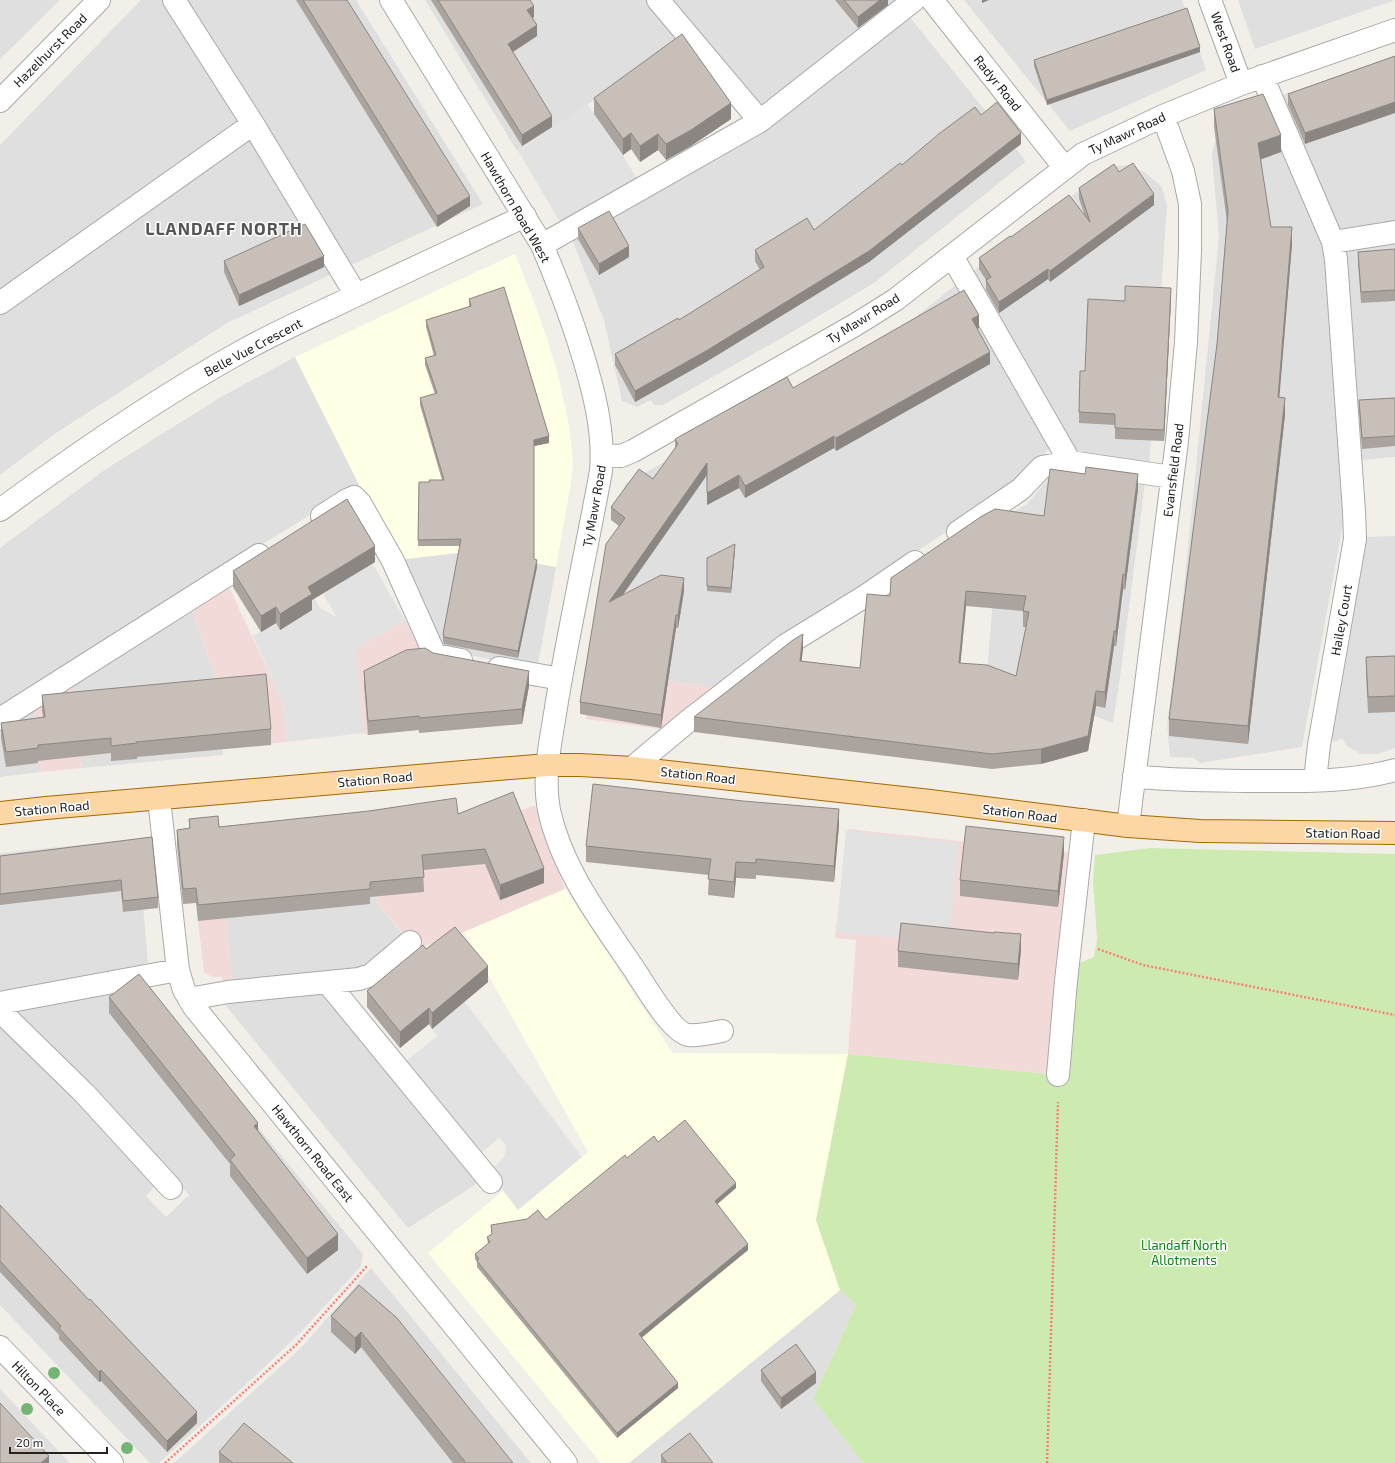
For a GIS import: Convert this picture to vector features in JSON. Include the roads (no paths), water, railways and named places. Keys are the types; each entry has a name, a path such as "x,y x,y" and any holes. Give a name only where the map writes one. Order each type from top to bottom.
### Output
{"main road":[{"name":"Station Road","path":"0,813 548,765 580,764 632,768 930,801 1128,826 1200,830 1395,833"}],"street":[{"name":"Hazelhurst Road","path":"0,100 99,0"},
{"path":"174,0 253,124 356,295"},
{"name":"Hawthorn Road West","path":"391,0 542,245 558,282 579,342 600,421 603,455"},
{"path":"658,0 760,122"},
{"path":"542,245 760,122 914,0"},
{"name":"Radyr Road","path":"932,0 1064,167"},
{"name":"West Road","path":"1210,0 1241,84"},
{"name":"Ty Mawr Road","path":"722,1031 688,1036 677,1029 659,1006 582,892 555,832 549,809 547,784 548,765 561,679 603,455 621,456 633,451 855,325 895,300 1064,167 1083,154 1163,116 1241,84 1395,30"},
{"name":"Hailey Court","path":"1262,76 1333,242 1336,259 1355,540 1314,780"},
{"name":"Evansfield Road","path":"1128,826 1177,441 1186,342 1190,251 1190,204 1183,171 1163,116"},
{"path":"0,303 253,124"},
{"name":"Belle Vue Crescent","path":"0,510 76,455 196,377 286,328 525,216"},
{"path":"1333,242 1395,232"},
{"path":"952,256 1070,462"},
{"path":"632,768 687,722 786,645 867,595 1021,489 1042,467 1070,462 1172,477"},
{"path":"307,525 354,497 360,503 393,561 435,655 561,679"},
{"path":"0,719 273,546"},
{"path":"1134,776 1178,780 1314,780 1368,776 1395,770"},
{"name":"Hawthorn Road East","path":"159,799 178,970 184,990 189,999 566,1463"},
{"path":"1058,1075 1070,942 1084,820"},
{"path":"189,999 228,992 359,979 371,975 410,942"},
{"path":"0,1003 178,970"},
{"path":"327,982 491,1182"},
{"path":"0,1011 85,1094 171,1188"},
{"name":"Hilton Place","path":"0,1347 112,1463"}],"district":[{"name":"LLANDAFF NORTH","path":"224,229"}],"park label":[{"name":"Llandaff North Allotments","path":"1184,1252"}]}
